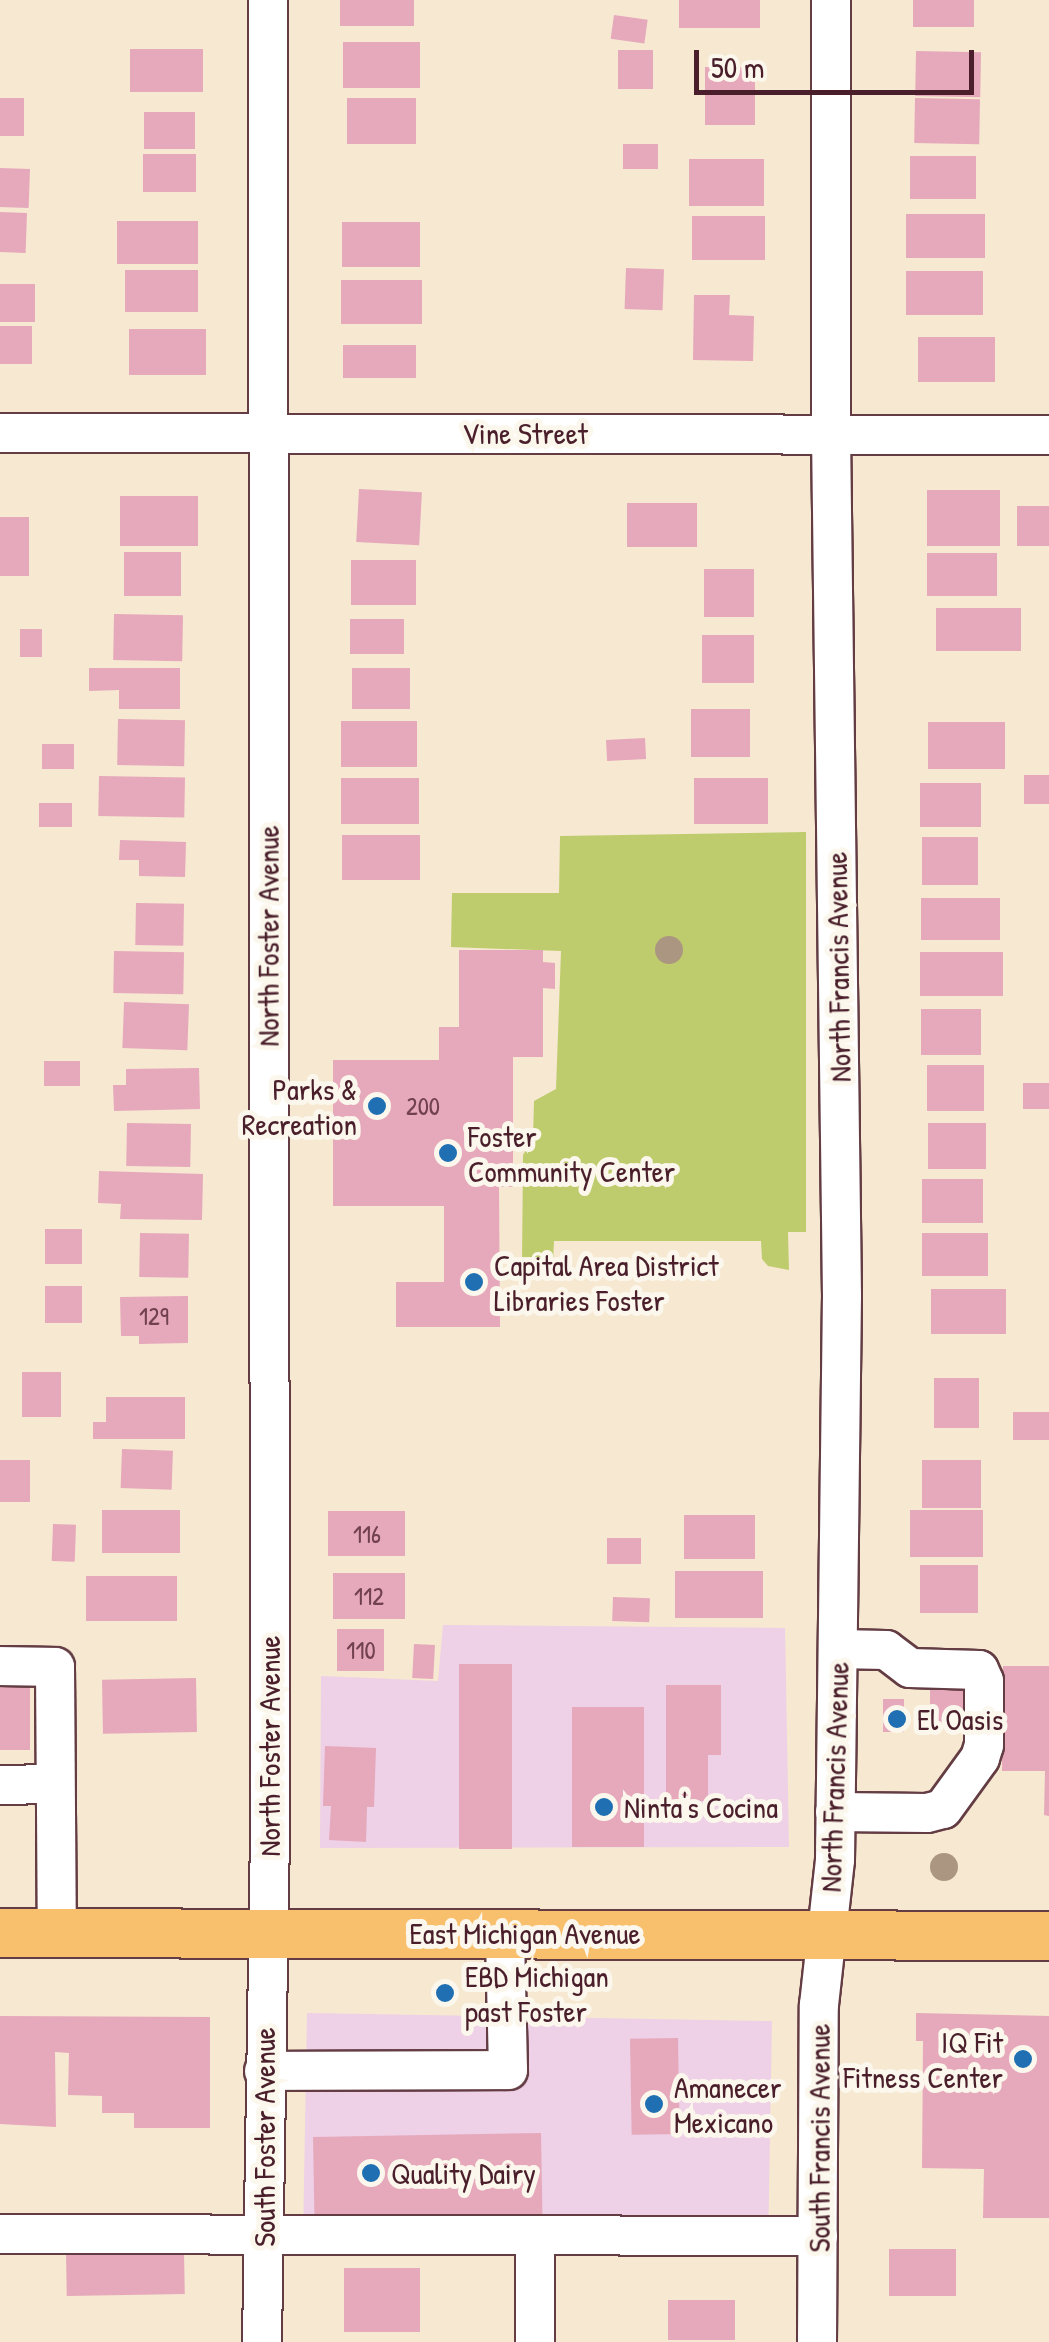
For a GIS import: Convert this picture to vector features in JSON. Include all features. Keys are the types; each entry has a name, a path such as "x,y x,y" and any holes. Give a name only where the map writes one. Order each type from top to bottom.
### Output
{"main road":[{"name":"East Michigan Avenue","path":"0,1932 1049,1936"}],"street":[{"name":"North Foster Avenue","path":"266,1933 270,1858 268,0"},
{"name":"North Francis Avenue","path":"827,1934 835,1812 842,1278 831,434 831,0"},
{"name":"Vine Street","path":"0,434 1049,435"},
{"path":"835,1812 926,1813 943,1809 980,1758 984,1745 984,1681 978,1670 910,1668 886,1650 838,1650"},
{"path":"0,1666 54,1667 57,1932"},
{"path":"0,1785 54,1784"},
{"name":"South Foster Avenue","path":"262,2342 266,1933"},
{"path":"264,2071 508,2070 504,1934"},
{"name":"South Francis Avenue","path":"818,2342 819,2005 827,1934"},
{"path":"0,2234 818,2236"},
{"path":"535,2342 536,2236"}],"shaded area":[{"path":"443,1625 785,1628 789,1847 320,1848 321,1676 438,1681"},
{"path":"307,2013 772,2021 768,2234 303,2226"}],"green space":[{"path":"806,832 806,1232 788,1232 789,1270 768,1266 762,1259 761,1241 554,1241 553,1262 522,1262 523,1155 533,1139 534,1101 556,1089 561,951 451,947 452,893 559,893 560,836"}],"building":[{"path":"340,0 414,0 414,26 340,26"},
{"path":"679,0 760,0 760,28 679,28"},
{"path":"913,0 974,0 974,27 913,27"},
{"path":"614,15 648,20 644,43 611,39"},
{"path":"343,42 420,42 420,88 343,88"},
{"path":"130,49 203,49 203,92 130,92"},
{"path":"618,50 653,50 653,89 618,89"},
{"path":"916,51 981,52 980,97 915,96"},
{"path":"705,67 755,67 755,125 705,125"},
{"path":"0,98 24,98 24,136 0,136"},
{"path":"347,98 416,98 416,144 347,144"},
{"path":"915,98 980,99 979,144 914,143"},
{"path":"144,112 195,112 195,149 144,149"},
{"path":"623,144 658,144 658,169 623,169"},
{"path":"143,154 196,154 196,192 143,192"},
{"path":"910,156 976,156 976,199 910,199"},
{"path":"689,159 764,159 764,206 689,206"},
{"path":"0,168 30,169 29,208 0,207"},
{"path":"0,212 27,213 26,253 0,252"},
{"path":"906,214 985,214 985,258 906,258"},
{"path":"692,216 765,216 765,260 692,260"},
{"path":"117,221 198,221 198,264 117,264"},
{"path":"342,222 420,222 420,267 342,267"},
{"path":"626,268 664,269 663,310 625,309"},
{"path":"125,270 198,270 198,312 125,312"},
{"path":"906,271 983,271 983,315 906,315"},
{"path":"341,280 422,280 422,324 341,324"},
{"path":"0,284 35,284 35,322 0,322"},
{"path":"694,295 730,295 729,315 754,316 753,361 693,360"},
{"path":"0,326 32,326 32,364 0,364"},
{"path":"129,329 206,329 206,375 129,375"},
{"path":"918,337 995,337 995,382 918,382"},
{"path":"343,345 416,345 416,378 343,378"},
{"path":"359,489 422,492 419,545 356,542"},
{"path":"927,490 1000,490 1000,546 927,546"},
{"path":"120,496 198,496 198,546 120,546"},
{"path":"627,503 697,503 697,547 627,547"},
{"path":"1017,506 1049,506 1049,546 1017,546"},
{"path":"0,517 29,517 29,576 0,576"},
{"path":"124,552 181,552 181,596 124,596"},
{"path":"927,553 997,553 997,596 927,596"},
{"path":"351,560 416,560 416,605 351,605"},
{"path":"704,569 754,569 754,617 704,617"},
{"path":"936,608 1021,608 1021,651 936,651"},
{"path":"114,614 183,615 182,661 113,660"},
{"path":"350,619 404,619 404,654 350,654"},
{"path":"20,629 42,629 42,657 20,657"},
{"path":"702,635 754,635 754,683 702,683"},
{"path":"89,668 180,668 180,709 119,709 119,690 89,691"},
{"path":"352,668 410,668 410,709 352,709"},
{"path":"691,709 750,709 750,757 691,757"},
{"path":"118,719 185,720 184,766 117,765"},
{"path":"341,721 417,721 417,767 341,767"},
{"path":"928,722 1005,722 1005,769 928,769"},
{"path":"645,738 646,759 607,761 606,740"},
{"path":"42,744 74,744 74,769 42,769"},
{"path":"1024,775 1049,775 1049,804 1024,804"},
{"path":"99,776 185,778 184,817 98,816"},
{"path":"341,778 419,778 419,824 341,824"},
{"path":"694,778 768,778 768,824 694,824"},
{"path":"920,783 981,783 981,827 920,827"},
{"path":"39,803 72,803 72,827 39,827"},
{"path":"342,835 420,835 420,880 342,880"},
{"path":"922,837 978,837 978,885 922,885"},
{"path":"120,840 186,842 185,877 139,876 139,860 119,860"},
{"path":"921,898 1000,898 1000,940 921,940"},
{"path":"136,903 184,904 183,946 135,945"},
{"path":"459,950 543,950 543,962 555,963 555,989 543,988 543,1057 513,1057 513,1187 499,1187 500,1327 396,1327 396,1282 444,1282 444,1206 333,1206 333,1060 439,1060 439,1027 459,1027"},
{"path":"114,951 184,952 183,994 113,993"},
{"path":"920,952 1003,952 1003,996 920,996"},
{"path":"124,1002 189,1004 187,1050 122,1048"},
{"path":"921,1009 981,1009 981,1055 921,1055"},
{"path":"44,1061 80,1061 80,1086 44,1086"},
{"path":"927,1065 984,1065 984,1111 927,1111"},
{"path":"199,1068 200,1109 114,1111 113,1085 126,1085 126,1069"},
{"path":"1023,1083 1049,1083 1049,1109 1023,1109"},
{"path":"127,1123 191,1124 190,1167 126,1166"},
{"path":"928,1123 986,1123 986,1169 928,1169"},
{"path":"99,1171 203,1174 202,1220 120,1219 121,1204 98,1203"},
{"path":"922,1179 983,1179 983,1223 922,1223"},
{"path":"45,1229 82,1229 82,1264 45,1264"},
{"path":"140,1233 189,1234 188,1278 139,1277"},
{"path":"922,1233 988,1233 988,1276 922,1276"},
{"path":"45,1286 82,1286 82,1323 45,1323"},
{"path":"931,1289 1006,1289 1006,1334 931,1334"},
{"path":"188,1296 188,1343 139,1344 139,1336 121,1336 120,1297"},
{"path":"22,1372 61,1372 61,1417 22,1417"},
{"path":"934,1378 979,1378 979,1428 934,1428"},
{"path":"106,1397 185,1397 185,1439 93,1439 93,1422 106,1422"},
{"path":"1013,1412 1049,1412 1049,1440 1013,1440"},
{"path":"122,1449 173,1451 172,1490 121,1488"},
{"path":"0,1460 30,1460 30,1502 0,1502"},
{"path":"922,1460 981,1460 981,1508 922,1508"},
{"path":"102,1510 180,1510 180,1553 102,1553"},
{"path":"910,1510 983,1510 983,1557 910,1557"},
{"path":"328,1511 405,1511 405,1556 328,1556"},
{"path":"684,1515 755,1515 755,1559 684,1559"},
{"path":"53,1524 76,1525 75,1562 52,1561"},
{"path":"607,1538 641,1538 641,1564 607,1564"},
{"path":"920,1565 978,1565 978,1613 920,1613"},
{"path":"675,1571 763,1571 763,1618 675,1618"},
{"path":"333,1573 405,1573 405,1619 333,1619"},
{"path":"86,1576 177,1576 177,1621 86,1621"},
{"path":"613,1597 650,1598 649,1622 612,1621"},
{"path":"337,1629 384,1629 384,1671 337,1671"},
{"path":"414,1644 435,1645 433,1679 412,1678"},
{"path":"459,1664 512,1664 512,1849 459,1849"},
{"path":"1003,1666 1049,1666 1049,1816 1044,1815 1045,1771 1002,1771"},
{"path":"196,1678 197,1732 103,1734 102,1680"},
{"path":"666,1685 721,1685 721,1755 708,1755 708,1801 666,1801"},
{"path":"0,1686 30,1686 30,1750 0,1750"},
{"path":"930,1686 963,1686 963,1723 930,1723"},
{"path":"883,1699 904,1699 904,1732 883,1732"},
{"path":"572,1707 644,1707 644,1847 572,1847"},
{"path":"325,1746 376,1748 374,1807 367,1807 366,1842 329,1840 331,1806 323,1806"},
{"path":"916,2013 1049,2016 1049,2218 983,2218 984,2169 922,2168 923,2041 916,2041"},
{"path":"0,2016 210,2017 210,2128 134,2128 134,2113 102,2113 102,2096 68,2095 69,2053 55,2052 56,2127 0,2124"},
{"name":"Amanecer Mexicano","path":"678,2038 680,2134 632,2135 630,2039"},
{"path":"541,2133 543,2223 315,2227 313,2137"},
{"path":"889,2249 956,2249 956,2296 889,2296"},
{"path":"184,2251 185,2294 67,2296 66,2253"},
{"path":"344,2268 420,2268 420,2332 344,2332"},
{"path":"668,2300 735,2300 735,2340 668,2340"}],"place":[{"name":"Parks & Recreation","path":"377,1106"},
{"name":"Foster Community Center","path":"448,1153"},
{"name":"Capital Area District Libraries Foster","path":"474,1282"},
{"name":"El Oasis","path":"897,1719"},
{"name":"Ninta's Cocina","path":"604,1807"},
{"name":"EBD Michigan past Foster","path":"445,1993"},
{"name":"IQ Fit Fitness Center","path":"1023,2059"},
{"name":"Amanecer Mexicano","path":"654,2104"},
{"name":"Quality Dairy","path":"371,2173"}]}
